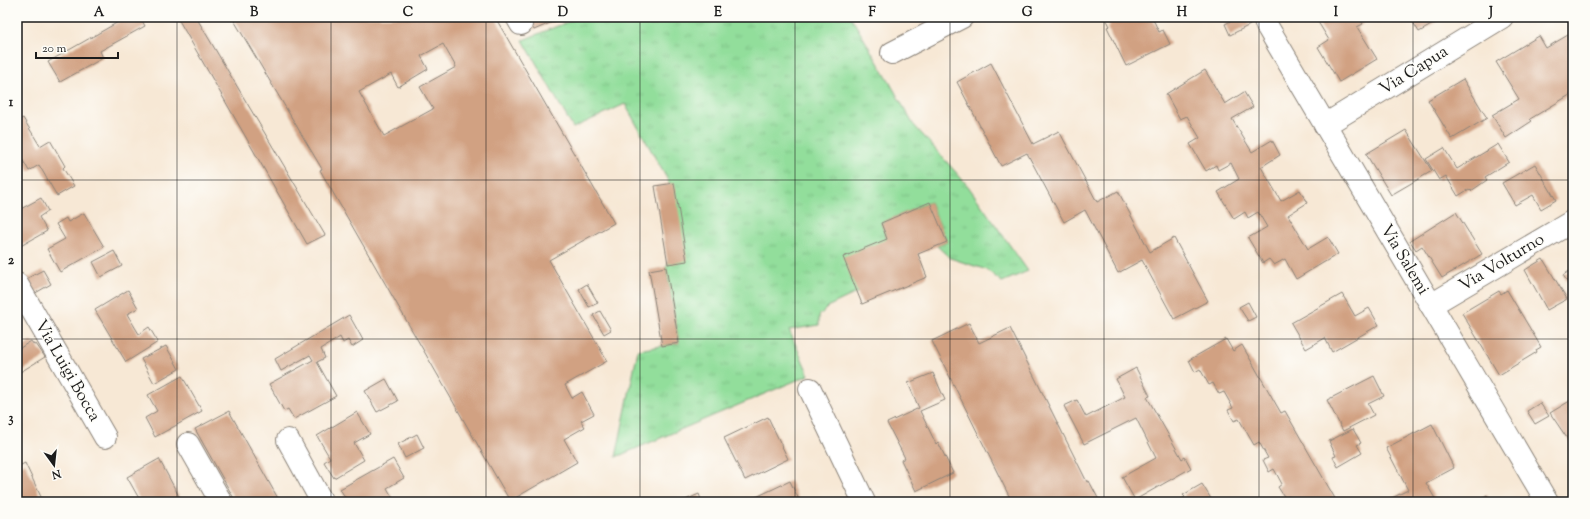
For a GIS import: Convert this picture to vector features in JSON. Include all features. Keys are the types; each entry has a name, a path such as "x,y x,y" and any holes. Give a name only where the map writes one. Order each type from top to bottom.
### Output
{"street":[{"path":"892,53 962,17"},
{"name":"Via Salemi","path":"1264,17 1267,26 1547,502"},
{"name":"Via Capua","path":"1325,125 1502,17"},
{"name":"Via Volturno","path":"1431,305 1573,222"},
{"name":"Via Luigi Bocca","path":"17,284 105,437"},
{"path":"810,389 864,502"},
{"path":"288,440 322,502"},
{"path":"188,444 221,502"}],"green space":[{"path":"580,17 851,17 913,124 968,186 1028,271 1002,282 987,270 950,258 937,246 947,242 930,202 881,223 887,239 858,292 829,306 819,316 819,325 789,330 809,375 616,457 638,350 679,343 666,267 668,264 670,184 625,104 573,128 523,40"}],"building":[{"path":"127,17 140,17 145,26 100,51 103,58 60,82 48,62"},
{"path":"177,17 196,17 325,235 307,244"},
{"path":"232,17 495,17 614,223 549,260 607,361 565,385 572,398 582,392 594,414 581,421 585,427 564,439 577,462 510,501 320,170 322,169","holes":["443,44 456,67 420,87 433,109 384,136 359,92 391,74 398,87 428,69 421,56"]},
{"path":"527,17 564,17 534,30"},
{"path":"1105,17 1152,17 1159,32 1163,30 1170,44 1126,66 1107,27 1110,26"},
{"path":"1232,17 1247,17 1250,25 1230,35 1225,24 1233,20"},
{"path":"1315,17 1359,17 1363,24 1357,27 1377,59 1339,82 1318,47 1329,40"},
{"path":"1410,17 1439,17 1440,20 1419,32"},
{"path":"1573,32 1573,90 1571,90 1573,93 1530,119 1532,121 1506,138 1492,115 1519,99 1496,62 1539,36 1546,48"},
{"path":"991,63 1033,144 1059,131 1097,202 1118,191 1150,252 1174,238 1208,301 1174,319 1142,260 1118,273 1085,210 1064,222 1027,153 1001,166 957,82"},
{"path":"1205,70 1225,104 1244,92 1253,107 1232,119 1252,152 1272,140 1280,155 1261,167 1281,201 1300,190 1307,203 1288,215 1308,249 1328,237 1338,254 1296,279 1285,259 1274,265 1269,259 1263,263 1248,238 1267,227 1258,212 1248,218 1245,212 1234,219 1218,192 1239,179 1231,163 1218,170 1216,165 1206,171 1190,144 1200,138 1187,116 1180,119 1166,94"},
{"path":"1463,79 1487,118 1452,139 1428,100"},
{"path":"23,118 40,146 50,140 65,166 63,168 74,186 57,196 39,165 29,171 17,150 17,121"},
{"path":"1406,130 1432,171 1391,195 1366,154"},
{"path":"1498,144 1509,162 1485,177 1487,180 1471,191 1469,189 1458,196 1446,176 1439,180 1426,159 1444,148 1457,169"},
{"path":"1535,164 1556,200 1541,209 1533,195 1515,205 1502,183"},
{"path":"674,183 687,261 668,264 655,186"},
{"path":"41,198 48,211 39,217 47,231 17,248 17,211"},
{"path":"930,202 947,242 918,254 927,277 862,304 843,257 887,239 881,223"},
{"path":"1456,212 1482,254 1442,278 1422,246 1416,250 1410,241"},
{"path":"84,213 104,247 60,272 47,249 65,239 56,224 66,218 68,222"},
{"path":"114,251 122,266 101,277 93,262"},
{"path":"1543,259 1567,299 1547,310 1525,270"},
{"path":"666,267 679,343 662,346 649,270"},
{"path":"1573,269 1573,291 1563,275"},
{"path":"43,270 51,284 32,295 24,280"},
{"path":"587,284 598,303 589,307 579,289"},
{"path":"128,290 138,308 127,314 139,334 149,327 158,342 126,362 95,310"},
{"path":"1507,290 1541,347 1536,350 1537,352 1499,375 1462,313 1499,291 1501,294"},
{"path":"1342,294 1355,316 1369,308 1379,325 1332,352 1325,338 1306,349 1291,323"},
{"path":"1248,302 1256,317 1248,321 1239,307"},
{"path":"600,311 611,330 604,334 593,315"},
{"path":"349,315 363,340 352,347 348,340 343,343 340,337 321,349 325,358 317,362 336,396 294,419 288,409 284,411 269,384 313,360 310,355 281,371 275,359"},
{"path":"969,323 979,343 1010,328 1087,482 1089,481 1100,502 1012,502 932,341"},
{"path":"1226,339 1233,351 1242,345 1281,413 1285,411 1337,502 1292,502 1289,496 1285,498 1278,487 1282,484 1274,469 1269,472 1263,460 1268,458 1259,442 1254,445 1239,419 1234,421 1228,410 1233,408 1224,392 1219,394 1213,383 1209,385 1200,369 1195,372 1189,360"},
{"path":"31,341 34,345 36,344 45,357 17,374 17,350"},
{"path":"166,346 179,369 154,383 141,359"},
{"path":"1136,368 1150,396 1147,397 1182,459 1185,457 1191,468 1135,500 1122,477 1156,458 1136,418 1084,444 1064,406 1077,400 1086,417 1125,397 1116,379"},
{"path":"933,373 945,400 920,411 936,444 938,442 953,473 916,491 901,460 905,458 887,423 919,408 908,383"},
{"path":"182,376 202,411 155,437 145,418 157,411 148,395"},
{"path":"1374,376 1384,396 1368,404 1374,415 1343,431 1327,400"},
{"path":"386,379 398,401 377,412 365,391"},
{"path":"1573,399 1573,447 1550,413"},
{"path":"1540,403 1549,416 1535,424 1527,411"},
{"path":"229,411 280,502 236,502 195,429"},
{"path":"357,412 370,434 354,443 364,460 334,478 324,462 330,458 317,436"},
{"path":"768,417 788,459 745,480 724,438"},
{"path":"1432,424 1454,468 1426,483 1437,502 1387,502 1386,501 1408,490 1386,448"},
{"path":"1353,429 1361,443 1357,445 1362,453 1338,467 1333,457 1336,456 1329,441"},
{"path":"417,434 424,448 405,458 398,444"},
{"path":"159,459 182,502 141,502 127,477"},
{"path":"393,459 404,478 387,488 395,502 348,502 340,489"},
{"path":"25,463 42,499 36,502 17,502 17,467"},
{"path":"790,481 800,502 751,502 750,500"},
{"path":"1202,484 1213,502 1177,502 1185,497 1183,495"},
{"path":"699,494 702,502 681,502"},
{"path":"1487,495 1491,502 1475,502"}]}
